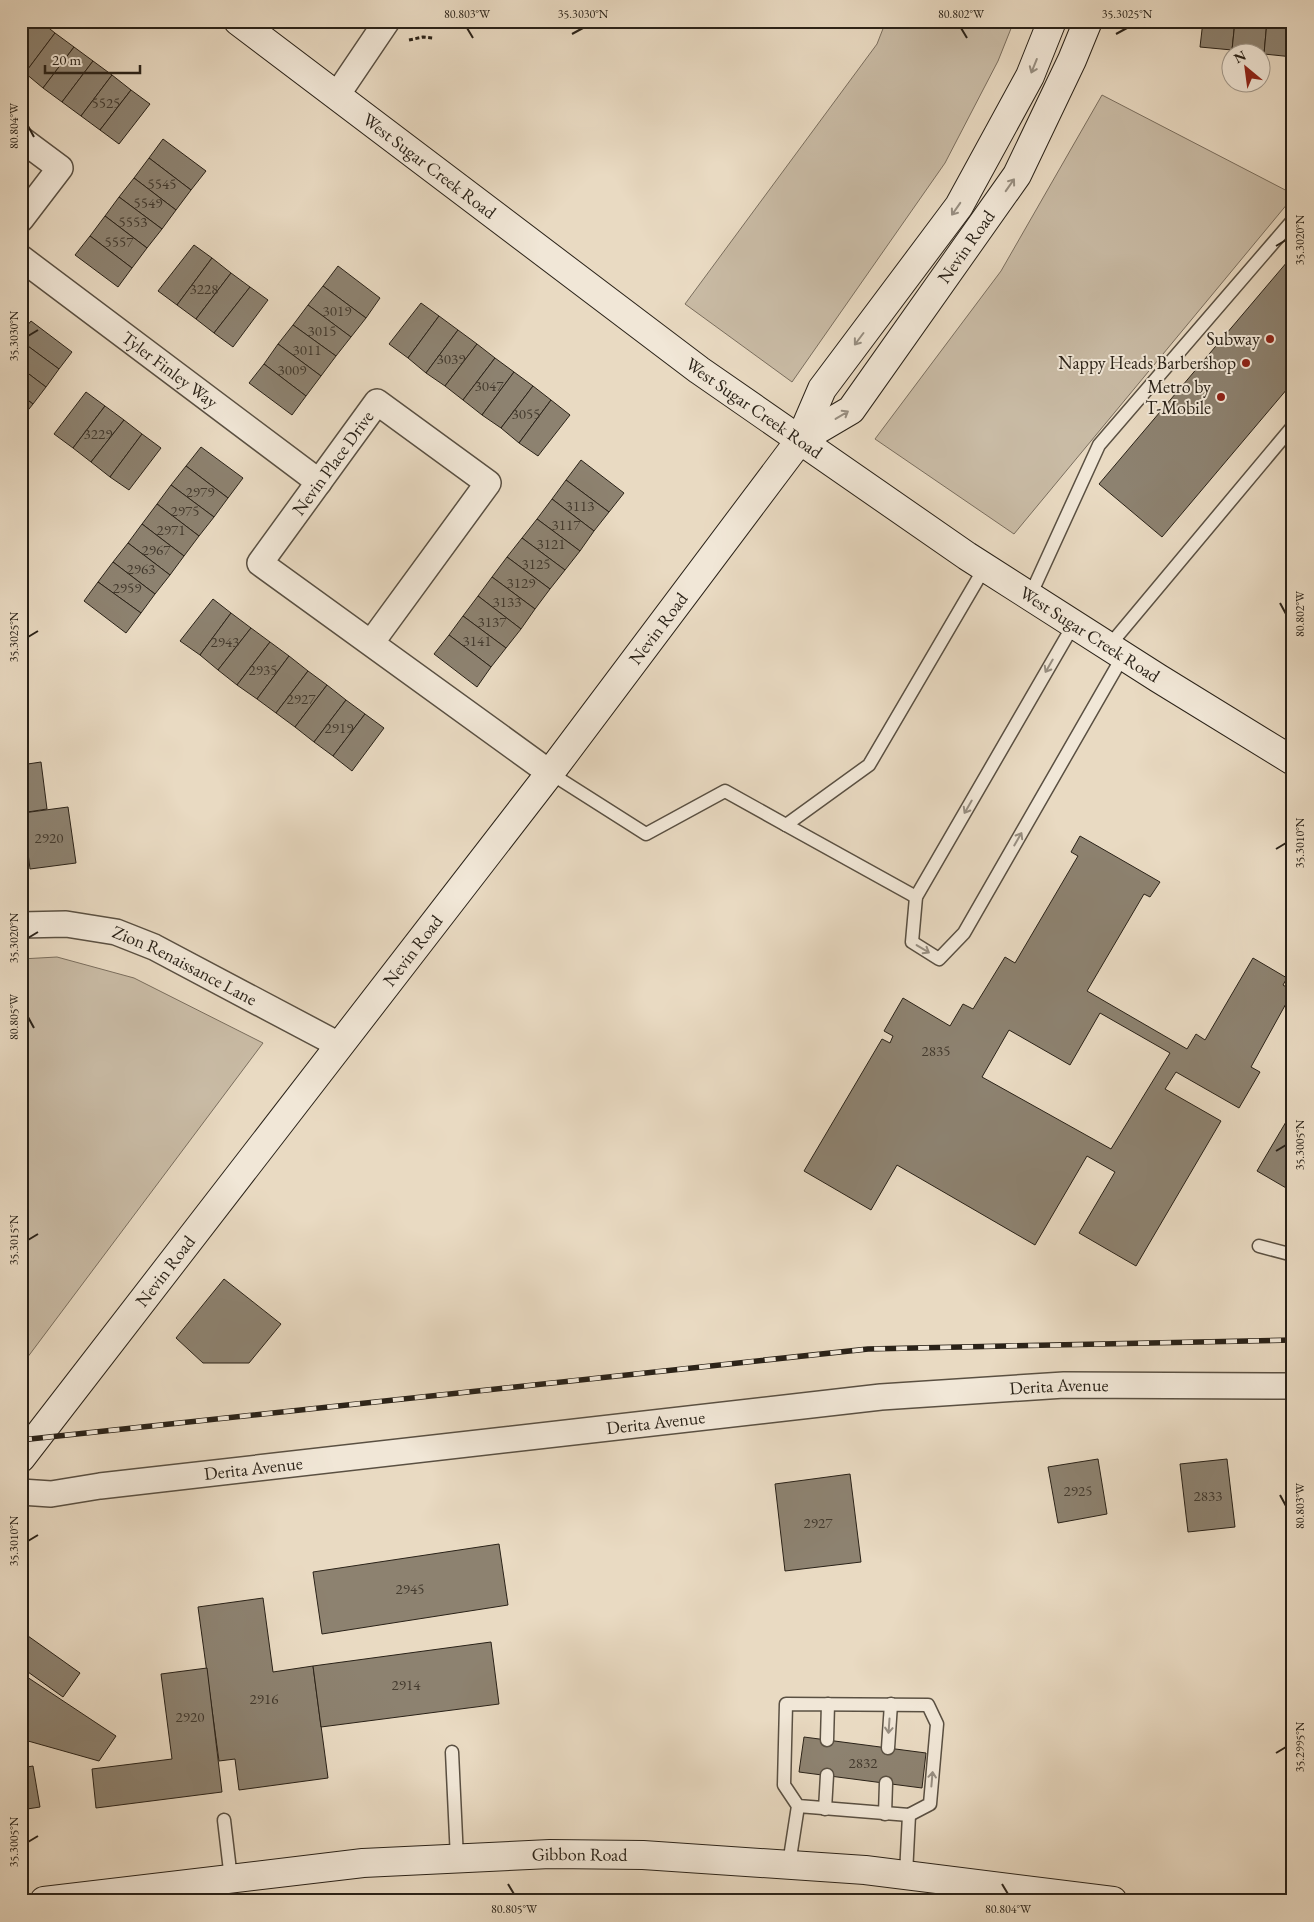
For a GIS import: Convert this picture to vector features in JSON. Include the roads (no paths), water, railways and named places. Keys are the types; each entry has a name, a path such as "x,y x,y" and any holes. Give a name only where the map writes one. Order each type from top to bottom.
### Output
{"main road":[{"name":"West Sugar Creek Road","path":"238,21 699,370 985,567 1293,761"},
{"name":"Nevin Road","path":"21,1458 550,773 800,440 822,389 959,206 1030,76 1052,21"},
{"name":"Nevin Road","path":"800,440 851,410 1016,176 1072,60 1088,21"},
{"name":"Gibbon Road","path":"44,1901 363,1863 550,1854 643,1855 789,1864 906,1874 1113,1901"}],"street":[{"path":"337,95 387,21"},
{"path":"21,138 60,168 21,219"},
{"name":"Tyler Finley Way","path":"21,258 319,482"},
{"name":"Nevin Place Drive","path":"371,643 488,483 377,402 260,563 550,773"},
{"name":"Zion Renaissance Lane","path":"21,925 66,924 116,932 154,947 339,1045"},
{"name":"Derita Avenue","path":"21,1492 51,1494 100,1486 881,1397 1064,1385 1293,1386"}],"lane":[{"path":"1030,596 1100,445 1293,220"},
{"path":"1074,624 916,896 912,942 940,959 964,932 1116,651 1293,426"},
{"path":"786,825 869,765 985,567"},
{"path":"550,773 646,834 725,791 916,896"},
{"path":"1259,1246 1293,1255"},
{"path":"789,1864 798,1806 784,1785 786,1704 928,1705 937,1724 930,1804 909,1815 798,1806"},
{"path":"827,1740 828,1704"},
{"path":"888,1748 891,1704"},
{"path":"452,1752 457,1858"},
{"path":"826,1809 827,1775"},
{"path":"885,1814 886,1783"},
{"path":"906,1874 909,1815"},
{"path":"224,1820 231,1879"}],"railway":[{"path":"21,1440 868,1349 1293,1340"}],"place":[{"name":"Subway","path":"1270,339"},
{"name":"Nappy Heads Barbershop","path":"1246,363"},
{"name":"Metro by T-Mobile","path":"1221,397"}]}
